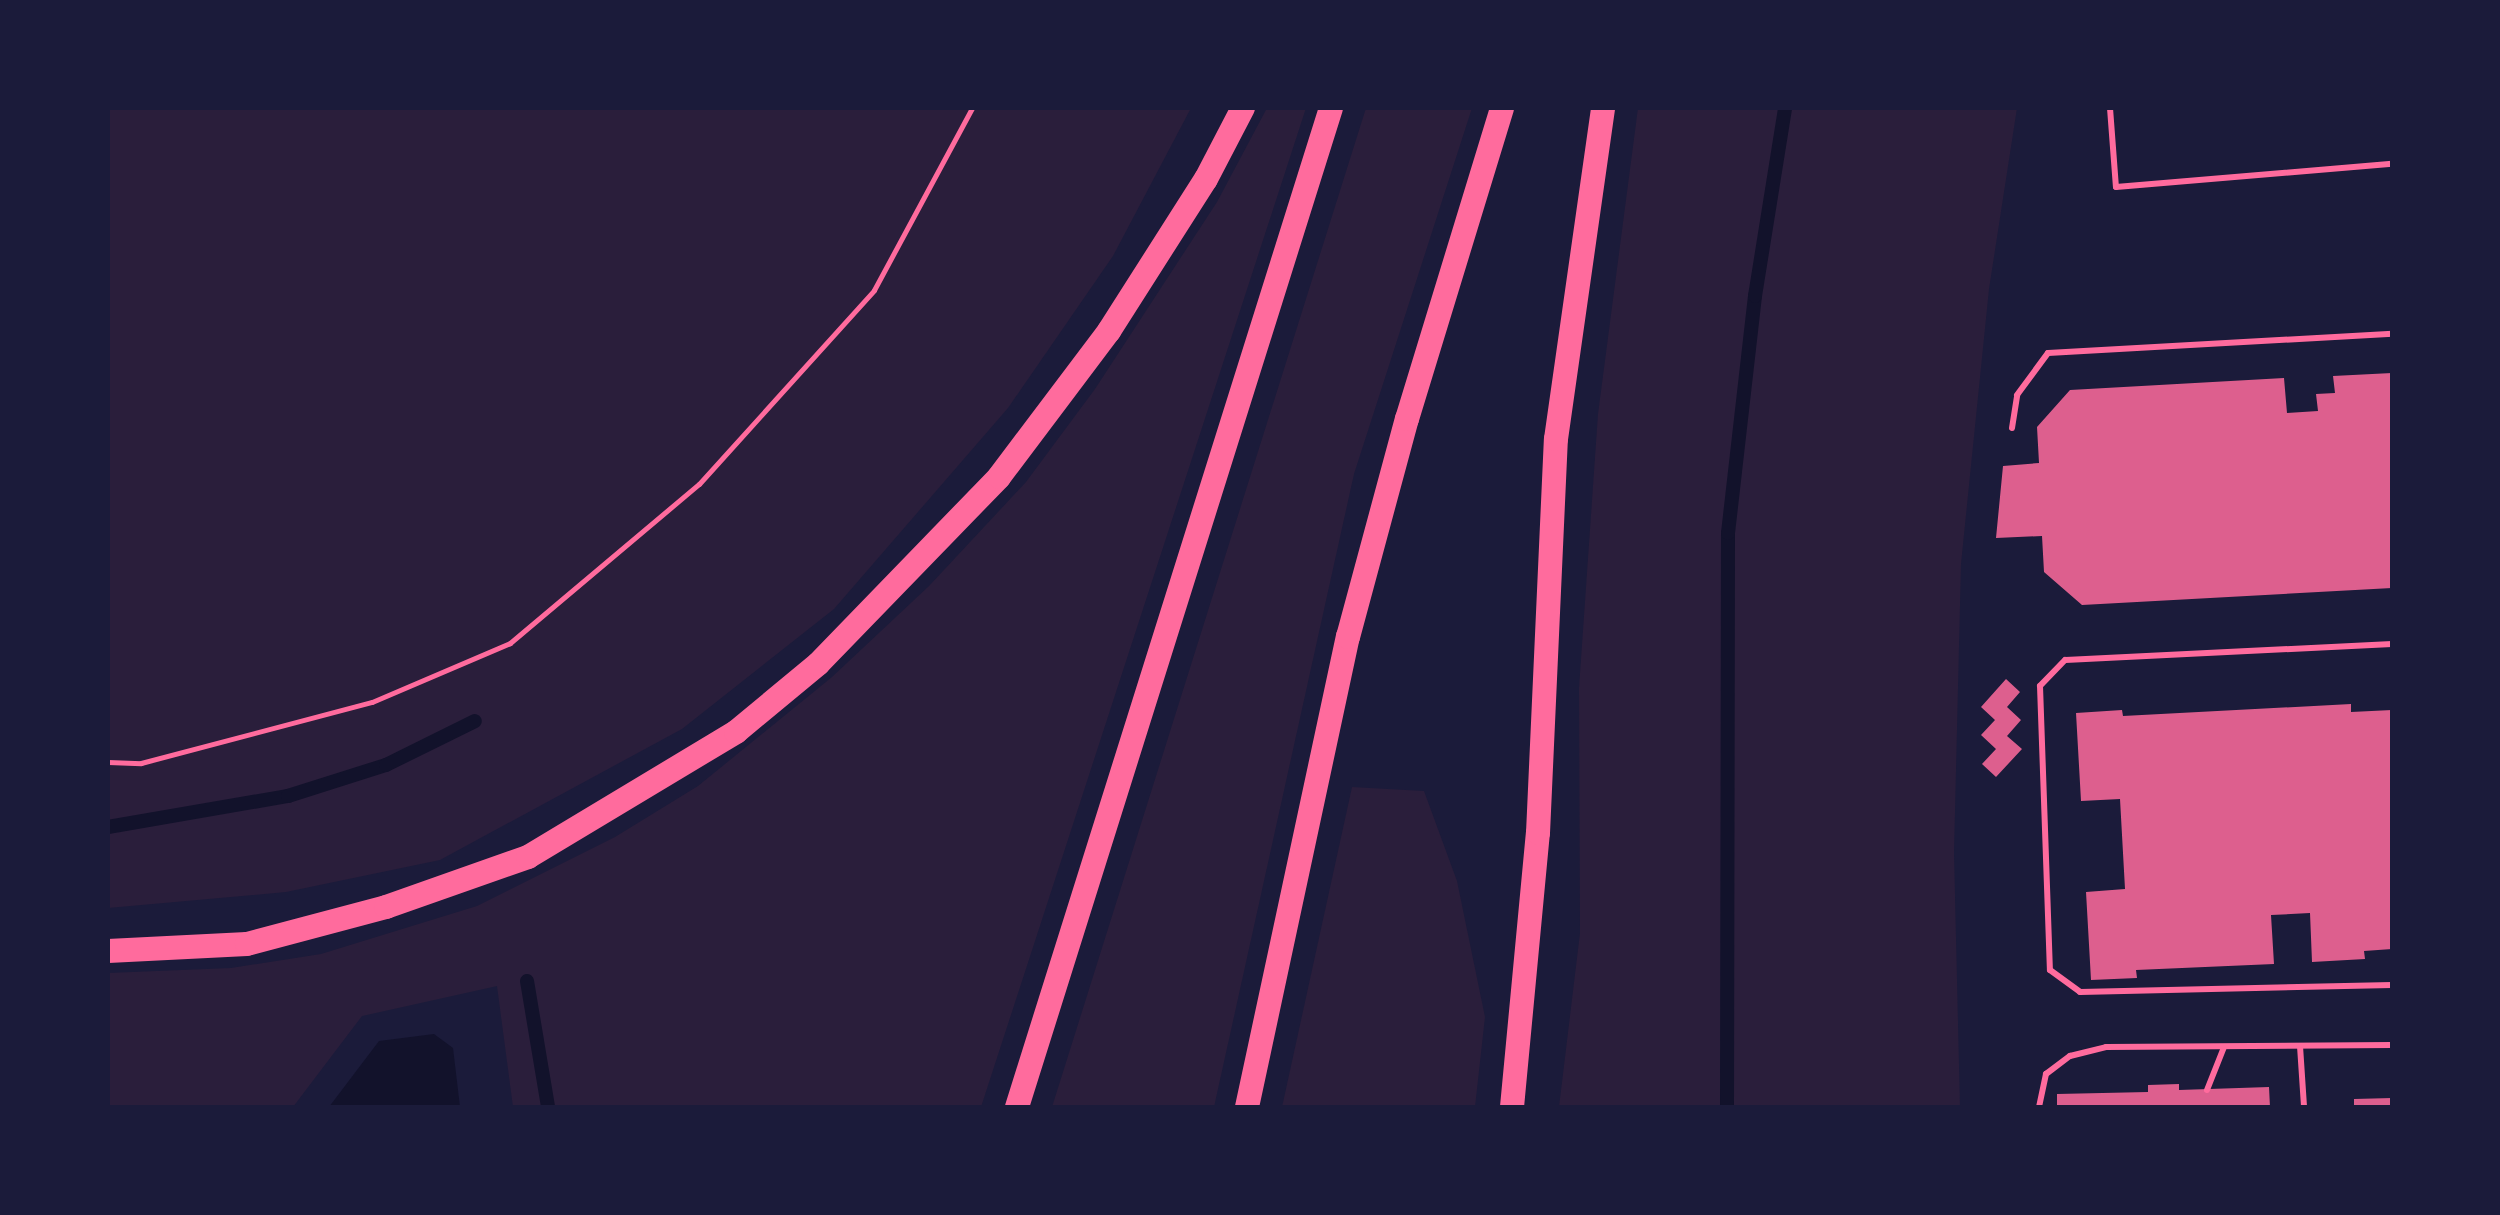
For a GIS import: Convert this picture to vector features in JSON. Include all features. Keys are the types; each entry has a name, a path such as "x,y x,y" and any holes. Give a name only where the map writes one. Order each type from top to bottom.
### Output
{"highway":[{"path":"108,951 247,944 386,907 528,857 736,732 818,664 999,477 1109,331 1206,179 1243,108"},
{"path":"1017,1107 1331,108"},
{"path":"1247,1107 1348,637 1407,419 1502,108"},
{"path":"1512,1107 1538,833 1556,439 1603,108"}],"lane":[{"path":"2110,108 2116,187 2392,164"},
{"path":"2012,428 2017,395 2048,353 2392,334"},
{"path":"2392,644 2065,660 2040,686 2050,970 2080,992 2392,985"},
{"path":"2039,1107 2046,1074 2070,1056 2106,1047 2392,1045"},
{"path":"2300,1046 2304,1107"},
{"path":"2207,1090 2224,1047"}],"path":[{"path":"108,762 141,763 372,702 510,643 699,484 874,290 972,108"}],"shaded area":[{"path":"108,108 1191,108 1113,256 1008,408 834,609 682,729 440,860 286,892 108,908"},
{"path":"1267,108 1306,108 981,1107 513,1107 497,986 362,1016 293,1107 108,1107 108,973 231,968 321,954 477,906 615,837 698,786 832,677 929,586 1026,482 1095,389 1217,202"},
{"path":"1366,108 1472,108 1354,474 1214,1107 1052,1107"},
{"path":"1638,108 2017,108 1989,289 1961,564 1954,853 1960,1107 1559,1107 1580,933 1579,688 1598,414"},
{"path":"1352,787 1424,791 1457,881 1485,1017 1475,1107 1282,1107"},
{"path":"434,1034 453,1048 460,1107 329,1107 379,1041"}],"building":[{"path":"2392,373 2392,588 2082,605 2044,572 2042,536 1996,538 2003,466 2039,463 2037,427 2070,390 2284,378 2287,413 2318,411 2316,394 2335,393 2333,376"},
{"path":"2006,679 2020,692 2007,707 2021,720 2007,736 2022,749 1996,777 1982,764 1996,749 1981,735 1995,720 1981,707"},
{"path":"2351,704 2351,712 2392,710 2392,949 2364,951 2365,959 2312,962 2310,913 2271,915 2274,964 2136,970 2137,978 2091,980 2086,892 2125,889 2120,799 2081,801 2076,713 2122,710 2123,716"},
{"path":"2179,1084 2179,1090 2269,1087 2270,1107 2057,1107 2057,1094 2148,1092 2148,1085"},
{"path":"2392,1098 2392,1107 2354,1107 2354,1099"}],"waterway":[{"path":"1727,1107 1728,533 1755,296 1785,108"},
{"path":"108,827 288,796 386,765 475,721"},
{"path":"527,981 548,1107"}]}
